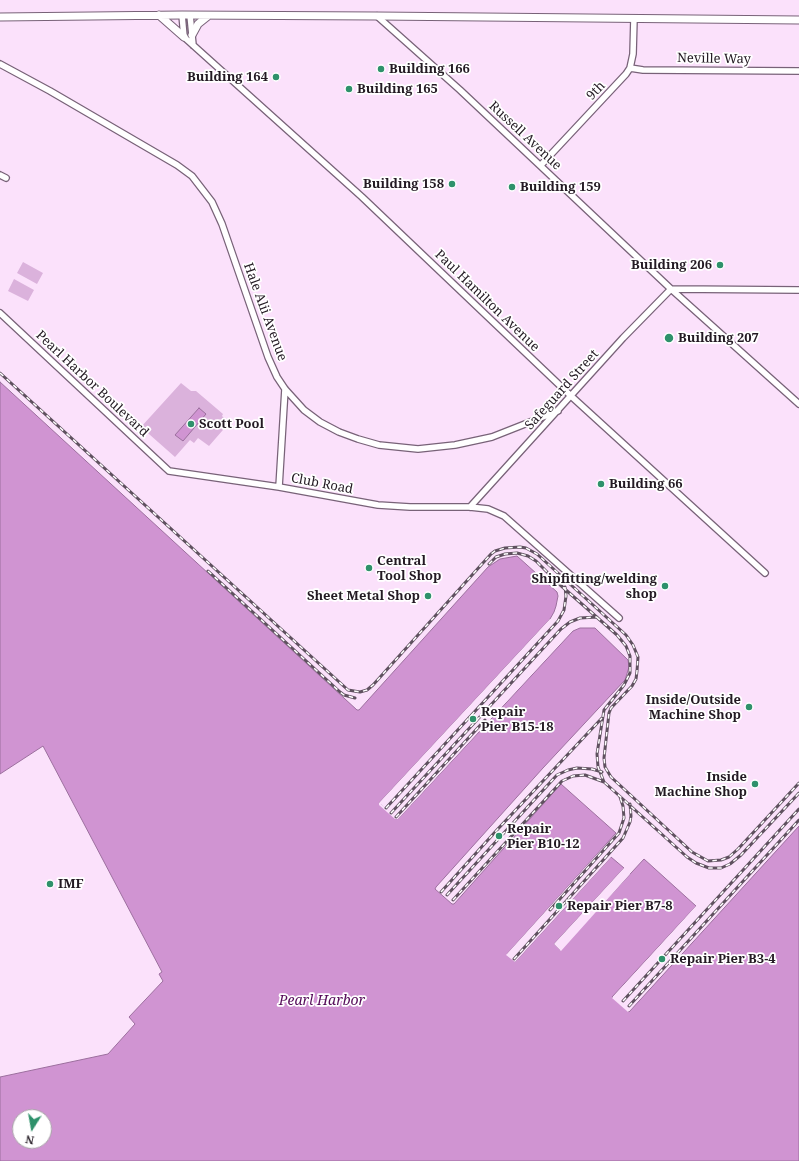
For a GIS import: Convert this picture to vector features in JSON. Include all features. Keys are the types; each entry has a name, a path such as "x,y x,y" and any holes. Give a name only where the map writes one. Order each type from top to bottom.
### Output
{"street":[{"path":"159,15 184,37"},
{"path":"182,15 184,37"},
{"path":"0,17 182,15 799,20"},
{"path":"190,16 193,45"},
{"path":"192,35 198,24 208,16"},
{"name":"Russell Avenue","path":"377,16 541,165 671,289 799,404"},
{"name":"9th","path":"541,165 622,80 630,68 634,54 634,18"},
{"name":"Paul Hamilton Avenue","path":"184,37 362,197 571,396 765,573"},
{"name":"Hale Alii Avenue","path":"0,64 50,91 177,165 192,176 212,202 222,224 268,357 285,389 304,410 320,422 339,432 379,445 418,448 455,445 492,437 558,411"},
{"name":"Neville Way","path":"630,68 643,70 799,71"},
{"path":"0,175 6,178"},
{"path":"671,289 799,290"},
{"name":"Safeguard Street","path":"470,507 623,338 671,289"},
{"name":"Pearl Harbor Boulevard","path":"0,313 170,471"},
{"path":"279,487 285,389"},
{"name":"Club Road","path":"170,471 279,487 378,505 410,508 470,507 488,509 504,516 618,618"}],"shaded area":[{"path":"23,262 43,273 37,284 17,273"},
{"path":"14,279 34,290 28,301 8,291"},
{"path":"181,383 191,391 196,391 223,414 222,416 229,423 209,446 198,438 194,443 190,440 175,457 141,427"}],"water":[{"name":"Pearl Harbor","path":"0,382 357,710 359,710 488,567 500,559 517,556 557,592 558,596 554,612 550,619 379,803 398,819 573,631 580,628 595,628 628,660 629,667 625,680 543,768 435,889 452,904 454,904 561,784 616,833 507,954 515,962 611,857 624,868 554,944 560,950 644,859 696,906 612,997 629,1012 799,826 799,1161 0,1161 0,1077 108,1054 135,1024 129,1017 163,981 159,974 162,972 43,746 0,774"},
{"name":"Scott Pool","path":"199,408 206,414 183,441 175,435"}],"pier":[{"path":"550,619 551,620 381,804 397,817 567,634 568,635 398,819 395,819 379,805 379,803"},
{"path":"602,849 604,850 509,955 515,959 609,855 611,857 515,962 506,955"},
{"path":"624,868 625,870 557,944 560,948 629,873 630,874 561,951 554,944"},
{"path":"696,906 697,907 615,997 628,1009 710,919 712,920 628,1012 612,998"}],"railway":[{"path":"0,373 348,690 360,692 367,690 373,685 491,554 505,548 526,548 537,554 626,635 633,645 638,657 636,679 632,686 611,708 609,713 604,758 605,767 611,777 692,852 708,861 721,860 729,857 799,783"},
{"path":"489,564 496,557 505,554 517,553 528,556 536,561 558,583 617,635 626,646 630,656 630,673 624,685 604,710 597,754 598,767 604,782 687,857 696,863 709,868 721,868 730,864 741,855 799,793"},
{"path":"208,571 340,692 344,695 355,698"},
{"path":"386,808 558,621 564,610 566,596 565,587"},
{"path":"391,813 561,629 570,622 580,618 597,617"},
{"path":"441,892 602,718"},
{"path":"396,817 485,720"},
{"path":"447,895 557,775 577,768 592,769 602,772"},
{"path":"453,900 562,781 573,776 585,775 604,782"},
{"path":"550,910 619,833 624,818 623,806 620,797"},
{"path":"514,959 623,838 630,822 630,804"},
{"path":"623,1001 799,809"},
{"path":"629,1006 799,820"}],"place":[{"name":"Building 166","path":"381,69"},
{"name":"Building 164","path":"276,77"},
{"name":"Building 165","path":"349,89"},
{"name":"Building 158","path":"452,184"},
{"name":"Building 159","path":"512,187"},
{"name":"Building 206","path":"720,265"},
{"name":"Building 207","path":"669,338"},
{"name":"Scott Pool","path":"191,424"},
{"name":"Building 66","path":"601,484"},
{"name":"Central Tool Shop","path":"369,568"},
{"name":"Shipfitting/welding shop","path":"665,586"},
{"name":"Sheet Metal Shop","path":"428,596"},
{"name":"Inside/Outside Machine Shop","path":"749,707"},
{"name":"Repair Pier B15-18","path":"473,719"},
{"name":"Inside Machine Shop","path":"755,784"},
{"name":"Repair Pier B10-12","path":"499,836"},
{"name":"IMF","path":"50,884"},
{"name":"Repair Pier B7-8","path":"559,906"},
{"name":"Repair Pier B3-4","path":"662,959"}]}
